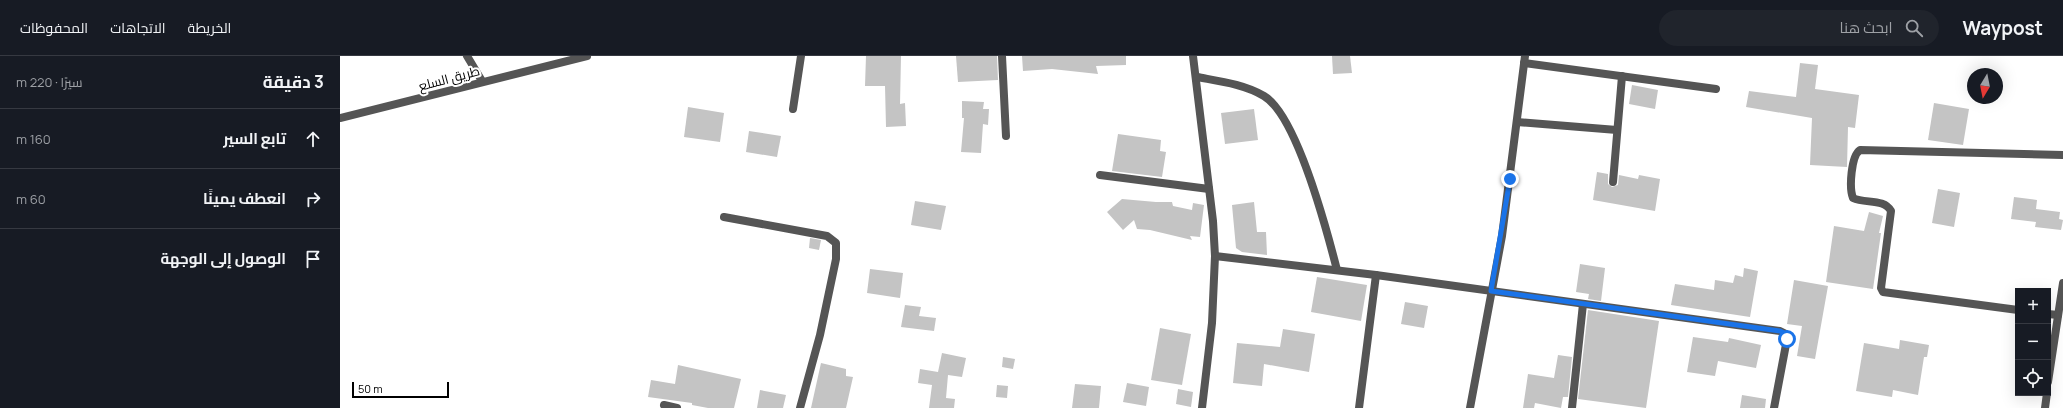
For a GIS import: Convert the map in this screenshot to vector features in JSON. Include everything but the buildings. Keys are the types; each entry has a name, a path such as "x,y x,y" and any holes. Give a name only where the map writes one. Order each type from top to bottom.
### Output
{"street":[{"path":"467,56 482,81"},
{"name":"طريق السلع","path":"340,118 482,81 587,56"},
{"path":"793,109 801,56"},
{"path":"1002,56 1006,136"},
{"path":"1193,56 1209,190 1215,256 1212,323 1202,408"},
{"path":"1470,408 1502,236 1525,59 1622,76 1716,89"},
{"path":"1613,182 1622,76"},
{"path":"1196,77 1234,84 1263,96 1275,106 1287,126 1320,207 1337,270"},
{"path":"1517,122 1617,130"},
{"path":"2015,310 1886,294 1883,292 1881,288 1891,211 1888,206 1883,203 1853,198 1850,192 1854,156 1860,150 2063,155"},
{"path":"1100,174 1209,190"},
{"path":"724,217 827,236 836,243 836,259 820,335 800,408"},
{"path":"1215,256 1376,275 1780,331 1786,334 1787,339 1774,408"},
{"path":"1359,408 1376,275"},
{"path":"2051,362 2063,283"},
{"path":"1572,408 1583,304"},
{"path":"2051,314 2058,315"},
{"path":"2045,408 2047,396"},
{"path":"664,405 677,408"}],"route":[{"path":"1510,179 1502,236 1491,291 1780,331 1786,334 1787,339"}]}
